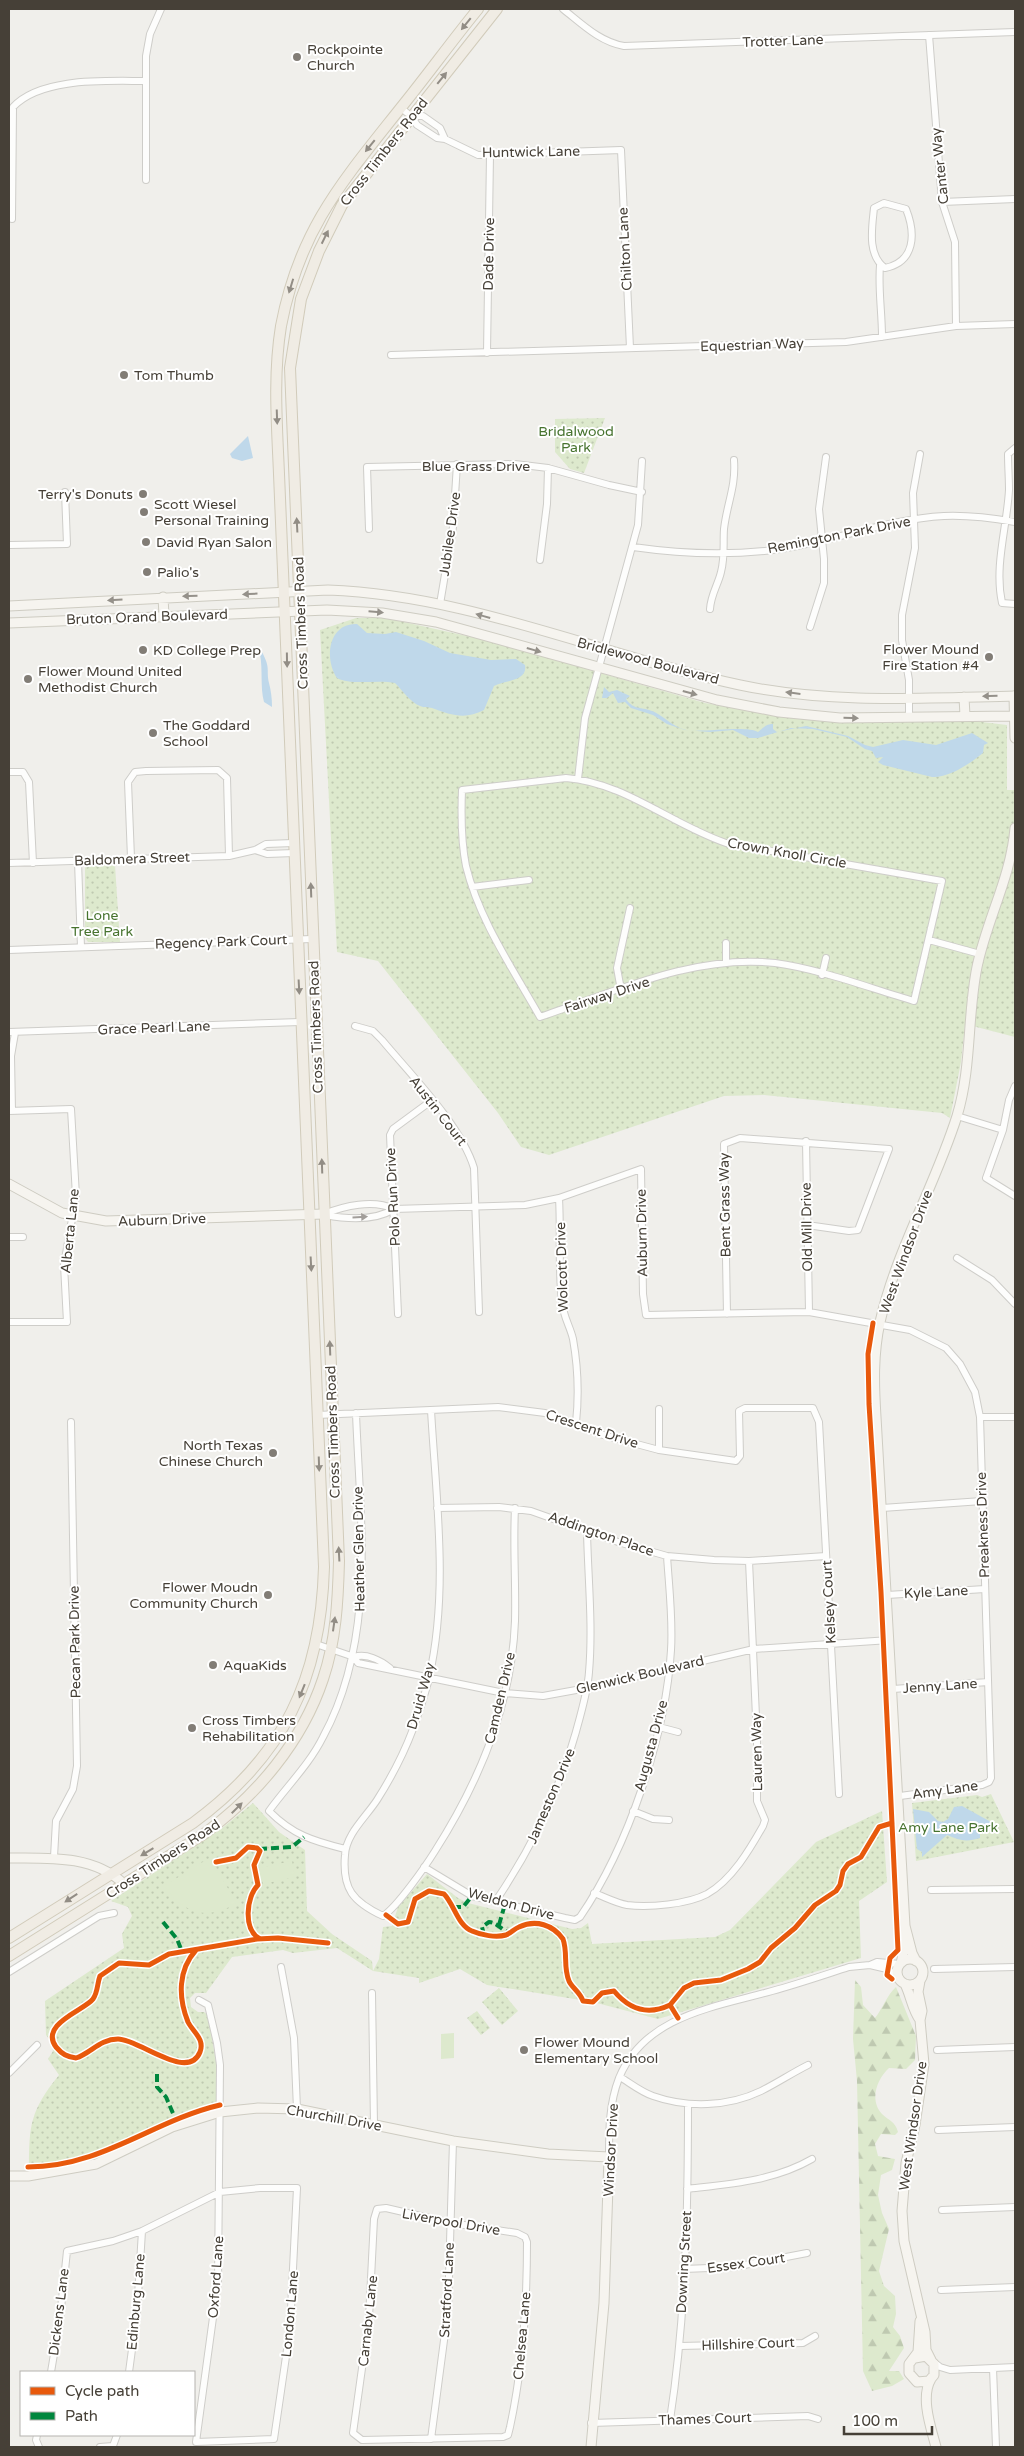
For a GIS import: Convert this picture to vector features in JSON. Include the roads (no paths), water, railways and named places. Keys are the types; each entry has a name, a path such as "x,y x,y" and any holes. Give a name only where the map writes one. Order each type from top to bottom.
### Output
{"main road":[{"name":"Cross Timbers Road","path":"9,1938 193,1823 216,1806 256,1763 284,1726 308,1677 316,1644 323,1599 324,1567 296,939 286,612 278,447 278,369 281,328 289,292 310,234 344,178 478,9"},
{"name":"Cross Timbers Road","path":"9,1956 204,1834 229,1816 271,1772 306,1721 324,1678 338,1598 339,1561 290,368 302,299 328,231 358,184 497,9"},
{"path":"278,369 290,368"}],"street":[{"path":"146,180 146,56 150,34 161,9"},
{"name":"Trotter Lane","path":"563,9 596,36 613,44 624,46 1015,32"},
{"name":"Canter Way","path":"930,35 942,202 956,242 956,326"},
{"path":"12,219 11,111 22,97 74,83 145,81"},
{"name":"Huntwick Lane","path":"401,108 411,116 417,125 437,138 445,139 478,155 621,150"},
{"name":"Huntwick Lane","path":"411,116 423,116 440,128 445,139"},
{"name":"Chilton Lane","path":"621,150 630,348"},
{"name":"Dade Drive","path":"487,353 490,155"},
{"path":"942,202 1015,199"},
{"path":"880,265 884,268 896,266 905,258 911,247 910,219 902,206 884,203 874,208 872,230 874,252 880,265 878,284 881,293 882,337"},
{"name":"Equestrian Way","path":"391,355 846,342 956,326 1015,324"},
{"path":"1015,448 1008,454 1009,489 1000,570 1002,603 1015,604"},
{"path":"909,718 902,615 915,548 913,483 920,454"},
{"path":"810,627 824,583 819,523 819,497 826,457"},
{"path":"710,609 710,599 721,573 724,554 724,530 735,479 734,460"},
{"path":"578,779 584,726 633,547 642,492 642,461"},
{"name":"Blue Grass Drive","path":"369,529 367,467 500,463 548,468 609,486 642,492"},
{"name":"Jubilee Drive","path":"440,604 453,527 457,464"},
{"path":"540,560 547,504 548,468"},
{"path":"9,545 67,544 65,492"},
{"name":"Remington Park Drive","path":"633,547 685,554 724,554 779,549 822,542 914,520 953,516 1015,522"},
{"name":"Bridlewood Boulevard","path":"285,592 377,593 440,604 705,677 770,691 832,697 1015,696"},
{"name":"Bruton Orand Boulevard","path":"9,606 285,592"},
{"path":"164,597 164,616"},
{"name":"Bridlewood Boulevard","path":"286,612 350,611 397,615 436,622 717,700 779,712 840,718 1015,716"},
{"name":"Bruton Orand Boulevard","path":"9,623 286,612"},
{"path":"1015,696 1015,738"},
{"path":"964,697 965,716"},
{"path":"131,858 128,782 134,772 146,771 218,770 224,773 227,778 229,856"},
{"path":"9,772 23,772 29,782 33,863"},
{"name":"Crown Knoll Circle","path":"462,790 553,778 578,779 609,786 698,832 726,843 942,881 914,1001"},
{"name":"Fairway Drive","path":"462,790 463,848 472,887 483,915 540,1017 676,972 726,964 774,963 914,1001"},
{"name":"West Windsor Drive","path":"936,2447 928,2418 926,2390 935,2372 932,2360 926,2350 924,2332 904,2241 902,2211 906,2163 915,2126 924,2064 920,2020 922,2011 918,1992 923,1970 912,1953 905,1926 900,1796 874,1381 880,1324 896,1268 957,1116 969,1048 970,1013 980,954 1007,875 1015,828"},
{"name":"Baldomera Street","path":"9,864 131,858 229,856 255,850 266,844 293,848"},
{"path":"78,860 81,947"},
{"path":"472,887 529,880"},
{"path":"621,990 617,968 630,908"},
{"name":"Regency Park Court","path":"9,950 312,938"},
{"path":"929,940 980,954"},
{"path":"726,943 726,964"},
{"path":"822,975 826,958"},
{"name":"Grace Pearl Lane","path":"12,1032 300,1022"},
{"name":"Austin Court","path":"355,1026 373,1031 382,1040 469,1152 474,1168 479,1312"},
{"path":"10,1111 12,1032"},
{"path":"1015,1086 1009,1100 1003,1130 986,1178 1015,1196"},
{"name":"Polo Run Drive","path":"398,1314 390,1135 393,1129 431,1101"},
{"name":"Alberta Lane","path":"9,1322 67,1322 64,1265 76,1196 71,1110 10,1111"},
{"path":"957,1116 1003,1130"},
{"name":"Bent Grass Way","path":"727,1314 724,1144 740,1138 889,1149 858,1230 849,1231 807,1225"},
{"name":"Old Mill Drive","path":"806,1142 809,1312"},
{"name":"Auburn Drive","path":"9,1184 41,1203 73,1216 118,1221 324,1214 341,1218 383,1216 394,1210 526,1205 559,1198 641,1169 643,1294 646,1315 809,1312 880,1324"},
{"name":"Wolcott Drive","path":"559,1198 562,1302 564,1320 572,1336 576,1356 578,1402 576,1423"},
{"name":"Auburn Drive","path":"324,1214 342,1207 384,1204 394,1210"},
{"path":"9,1237 23,1237"},
{"path":"957,1258 992,1280 1015,1304"},
{"name":"Preakness Drive","path":"880,1324 910,1330 946,1348 960,1364 975,1392 980,1418 991,1772 989,1782"},
{"name":"Crescent Drive","path":"317,1415 498,1407 519,1408 576,1423 603,1434 660,1450 736,1462 740,1456 739,1411 744,1408 805,1406 816,1411"},
{"path":"659,1409 660,1450"},
{"name":"Druid Way","path":"383,1916 367,1909 352,1895 345,1877 345,1849 354,1831 376,1801 392,1773 412,1732 430,1677 440,1593 431,1410"},
{"name":"Kelsey Court","path":"816,1411 819,1422 839,1794"},
{"name":"Heather Glen Drive","path":"345,1849 308,1839 287,1827 270,1810 301,1773 323,1738 343,1694 354,1658 362,1586 356,1413"},
{"path":"980,1418 1015,1417"},
{"name":"Pecan Park Drive","path":"54,1858 56,1821 73,1789 77,1766 71,1422"},
{"path":"882,1508 982,1501"},
{"name":"Addington Place","path":"437,1508 515,1508 550,1516 588,1532 667,1556 714,1560 826,1556"},
{"name":"Camden Drive","path":"383,1916 424,1867 452,1825 478,1776 497,1725 515,1623 513,1557 515,1508"},
{"name":"Jameston Drive","path":"495,1902 520,1866 566,1764 587,1688 590,1638 588,1532"},
{"name":"Augusta Drive","path":"575,1920 580,1917 614,1856 633,1812 659,1727 669,1668 671,1612 667,1556"},
{"name":"Lauren Way","path":"594,1893 626,1904 684,1902 706,1894 717,1887 744,1857 765,1820 758,1801 754,1649 749,1600 749,1560"},
{"name":"Kyle Lane","path":"887,1595 985,1589"},
{"name":"Glenwick Boulevard","path":"316,1644 354,1658 358,1663 504,1693 543,1696 587,1688 754,1649 890,1640"},
{"name":"Jenny Lane","path":"893,1689 988,1682"},
{"path":"659,1727 678,1732"},
{"name":"Amy Lane","path":"900,1796 982,1785 989,1782"},
{"path":"633,1812 653,1819 668,1820"},
{"path":"9,1858 75,1860 112,1873 124,1884"},
{"name":"Weldon Drive","path":"424,1867 472,1896 575,1920"},
{"path":"931,1890 1015,1888"},
{"path":"9,1972 100,1916 114,1913"},
{"name":"West Windsor Drive","path":"905,1926 902,1937 904,1955 900,1963 901,1981 910,1995 914,2013 920,2020"},
{"path":"900,1963 910,1959 916,1961"},
{"name":"Windsor Drive","path":"591,2447 591,2422 604,2302 610,2108 620,2077 638,2049 660,2029 676,2019 849,1967 870,1965 877,1962 900,1963"},
{"name":"Windsor Drive","path":"870,1965 887,1969 901,1981"},
{"path":"281,1967 294,2038 297,2110"},
{"path":"934,1969 1015,1967"},
{"path":"901,1981 911,1985 920,1981"},
{"path":"372,1993 374,2125"},
{"name":"Oxford Lane","path":"196,2442 218,2281 220,2192 220,2112 217,2043 208,2005 199,2000"},
{"path":"9,2074 37,2045"},
{"path":"937,2050 1015,2047"},
{"path":"620,2077 651,2096 688,2104 703,2105 735,2100 759,2092 808,2065"},
{"name":"Downing Street","path":"670,2420 680,2346 687,2189 688,2104"},
{"name":"Churchill Drive","path":"9,2176 28,2176 96,2164 172,2127 220,2112 258,2108 297,2110 453,2141 548,2154 609,2157"},
{"path":"938,2130 1015,2127"},
{"name":"Stratford Lane","path":"431,2439 448,2310 453,2141"},
{"path":"687,2189 751,2182 812,2160"},
{"name":"London Lane","path":"196,2442 274,2439 290,2329 297,2188 260,2188 220,2192"},
{"path":"142,2231 220,2192"},
{"path":"942,2210 1015,2207"},
{"name":"Liverpool Drive","path":"377,2209 386,2208 451,2223 517,2233 525,2237"},
{"name":"Carnaby Lane","path":"377,2209 374,2219 373,2275 366,2352 353,2433 362,2440 431,2439"},
{"name":"Dickens Lane","path":"51,2371 60,2318 67,2252 113,2241 142,2231"},
{"name":"Edinburg Lane","path":"129,2371 137,2312 142,2231"},
{"name":"Chelsea Lane","path":"431,2439 503,2437 508,2435 515,2408 527,2286 527,2242 525,2237"},
{"name":"Essex Court","path":"684,2269 734,2267 808,2253"},
{"path":"941,2290 1015,2287"},
{"name":"West Windsor Drive","path":"920,2320 918,2352 909,2368 913,2380 920,2390 923,2413 928,2418"},
{"name":"Hillshire Court","path":"680,2346 804,2343 815,2336"},
{"path":"915,2358 922,2356 950,2370 1015,2367"},
{"path":"993,2368 996,2447"},
{"path":"913,2380 921,2383 950,2370"},
{"name":"Thames Court","path":"591,2422 808,2416 818,2419"},
{"path":"100,2447 113,2446 117,2436"},
{"path":"37,2437 39,2447"}],"water":[{"path":"248,436 253,458 242,461 232,458 230,454"},
{"path":"357,624 367,633 385,634 396,632 424,641 450,653 491,660 516,659 525,665 525,671 519,678 494,686 484,710 477,713 464,716 422,707 410,699 395,683 350,682 337,678 331,661 331,644 334,636 340,629 347,625"},
{"path":"262,652 267,666 272,707 264,702 260,654"},
{"path":"604,687 609,692 617,690 630,696 626,699 634,706 654,712 675,726 687,730 685,730 667,724 653,715 631,708 625,702 618,703 613,693 607,698 602,698"},
{"path":"773,724 773,729 777,732 758,738 749,738 733,730 698,731 744,729 758,732 766,725"},
{"path":"806,726 848,736 873,747 903,740 936,745 972,733 988,743 984,745 983,753 966,765 945,775 932,777 883,765 878,762 883,757 876,758 872,751 865,749 847,737 813,729 795,728"},
{"path":"962,1806 991,1822 991,1826 986,1832 980,1834 980,1838 964,1840 947,1835 922,1857 922,1852 917,1849 913,1809 929,1812 938,1821 943,1822 948,1819 954,1807"}],"place":[{"name":"Rockpointe Church","path":"297,57"},
{"name":"Tom Thumb","path":"124,375"},
{"name":"Terry's Donuts","path":"143,494"},
{"name":"Scott Wiesel Personal Training","path":"144,512"},
{"name":"David Ryan Salon","path":"146,542"},
{"name":"Palio's","path":"147,572"},
{"name":"KD College Prep","path":"143,650"},
{"name":"Flower Mound Fire Station #4","path":"989,657"},
{"name":"Flower Mound United Methodist Church","path":"28,679"},
{"name":"The Goddard School","path":"153,733"},
{"name":"North Texas Chinese Church","path":"273,1453"},
{"name":"Flower Moudn Community Church","path":"268,1595"},
{"name":"AquaKids","path":"213,1665"},
{"name":"Cross Timbers Rehabilitation","path":"192,1728"},
{"name":"Flower Mound Elementary School","path":"524,2050"}],"park label":[{"name":"Bridalwood Park","path":"576,440"},
{"name":"Lone Tree Park","path":"102,924"},
{"name":"Amy Lane Park","path":"948,1827"}]}
